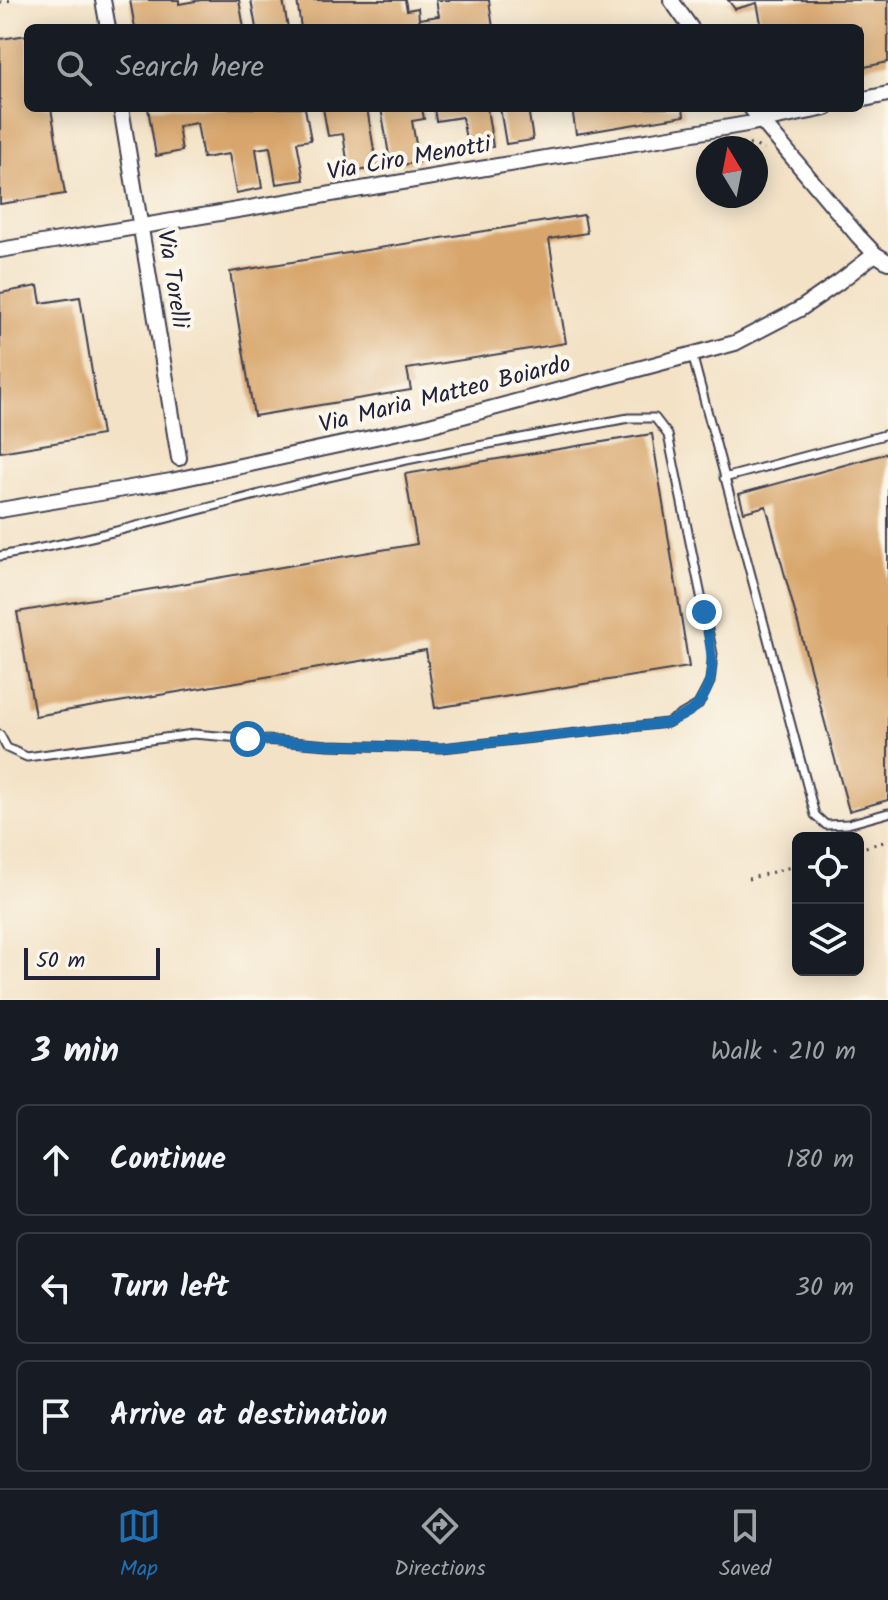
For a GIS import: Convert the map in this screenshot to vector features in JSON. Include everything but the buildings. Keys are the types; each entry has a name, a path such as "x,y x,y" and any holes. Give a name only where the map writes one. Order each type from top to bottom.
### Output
{"street":[{"path":"103,0 107,24"},
{"path":"671,0 688,24"},
{"path":"864,99 888,94"},
{"name":"Via Torelli","path":"122,112 179,458"},
{"path":"754,112 882,258"},
{"name":"Via Ciro Menotti","path":"0,250 806,112"},
{"name":"Via Maria Matteo Boiardo","path":"0,510 171,481 422,427 735,343 800,309 882,258"}],"lane":[{"path":"692,354 815,815 826,825 837,825 888,813"},
{"path":"0,556 74,542 412,458 629,418 655,418 668,435 713,654 710,682 698,705 667,723 652,725 442,748 328,745 193,734 27,757 7,748 0,735"},
{"path":"724,478 888,434"}],"path":[{"path":"0,2 12,0"},
{"path":"864,847 888,841"},
{"path":"748,879 792,867"}],"route":[{"path":"248,739 442,748 667,723 698,705 710,682 713,654 704,612"}]}
